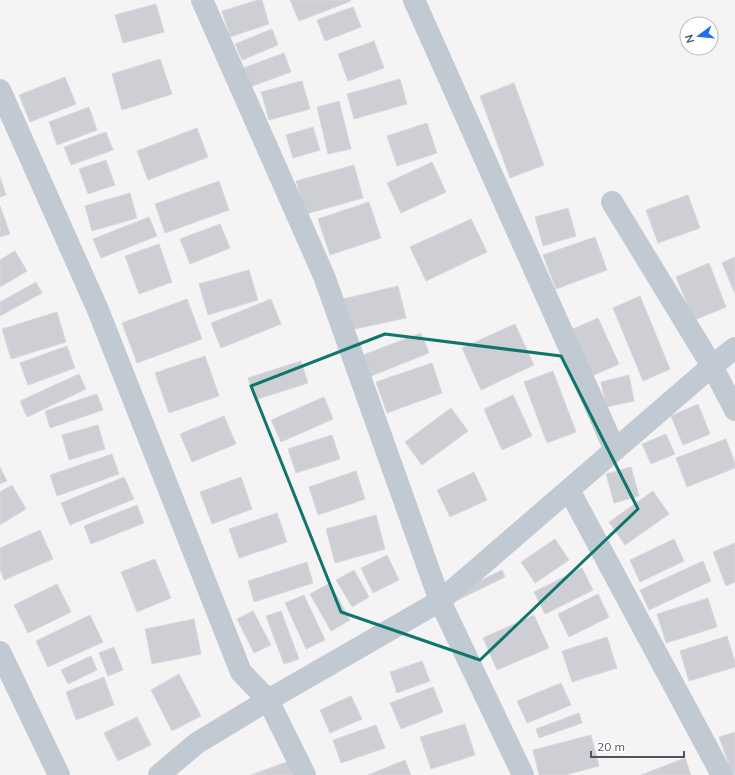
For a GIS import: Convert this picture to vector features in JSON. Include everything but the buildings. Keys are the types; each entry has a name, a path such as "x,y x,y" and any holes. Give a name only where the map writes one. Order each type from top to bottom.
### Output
{"street":[{"path":"202,0 324,276 440,601 523,775"},
{"path":"414,0 615,450"},
{"path":"0,90 98,310 241,672 268,700 306,775"},
{"path":"612,202 712,366 735,410"},
{"path":"159,775 197,744 268,700 440,601 712,366 735,348"},
{"path":"569,490 722,775"},
{"path":"0,652 59,775"}],"highlighted area":[{"path":"385,334 561,356 638,509 480,660 341,612 251,386"}]}
